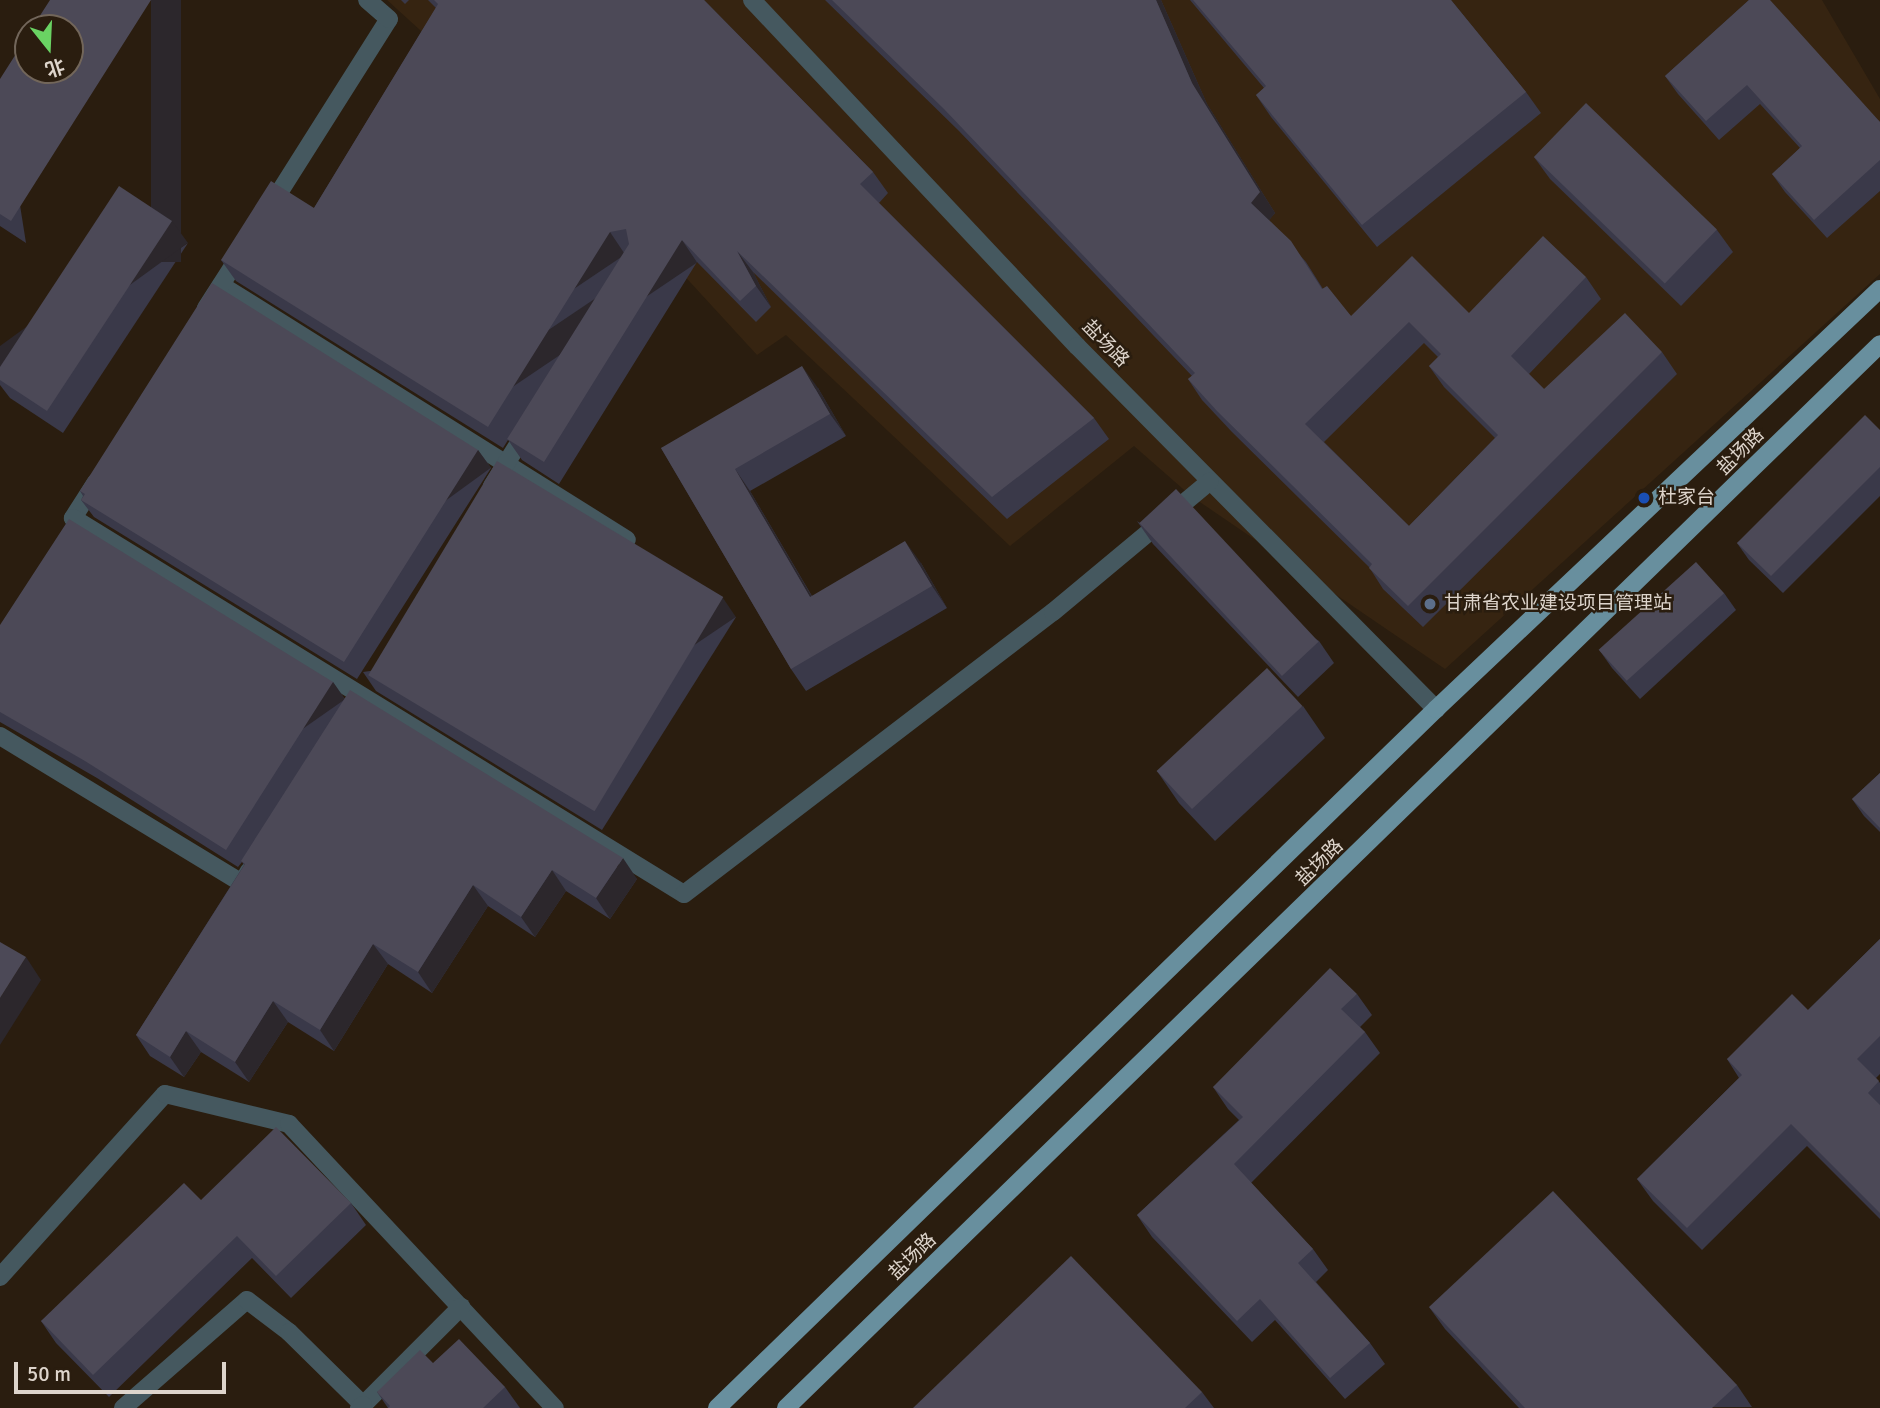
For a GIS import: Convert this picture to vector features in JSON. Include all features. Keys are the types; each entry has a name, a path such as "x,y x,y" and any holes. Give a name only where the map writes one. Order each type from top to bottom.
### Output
{"main road":[{"name":"盐场路","path":"717,1408 1436,709 1880,289"},
{"name":"盐场路","path":"786,1408 1880,344"}],"street":[{"path":"199,320 389,19 367,0"},
{"name":"盐场路","path":"752,0 1210,481 1436,709"},
{"path":"221,285 641,549"},
{"path":"484,499 534,419"},
{"path":"103,472 70,524 360,695 684,894 1042,620 1210,481"},
{"path":"0,736 242,883 257,859"},
{"path":"0,1277 165,1094 289,1124 555,1408"},
{"path":"123,1408 247,1300 289,1332 361,1406 461,1307"}],"shaded area":[{"path":"387,0 1822,0 1880,99 1880,274 1445,669 1191,496 1134,446 1010,546 786,335 757,355 656,245"}],"building":[{"path":"50,0 151,0 11,221 0,214 0,79 14,57 14,84 84,84 84,14 41,14"},
{"path":"434,0 704,0 873,172 860,184 1094,418 992,497 737,251 756,286 740,301 682,240 544,462 507,439 629,244 626,229 610,232 488,427 221,260 271,181 314,208 438,4"},
{"path":"832,0 1156,0 1192,83 1260,192 1251,203 1291,241 1322,289 1327,286 1351,316 1412,256 1469,313 1543,236 1586,277 1511,356 1544,389 1625,313 1662,352 1408,606 1369,568 1372,564 1217,411 1188,379 1195,373 944,109","holes":["1409,322 1441,354 1429,366 1498,435 1409,526 1305,424"]},
{"path":"1193,0 1451,0 1526,92 1362,225 1256,95 1266,86"},
{"path":"1749,0 1770,0 1880,122 1880,160 1814,220 1772,174 1802,146 1747,85 1706,121 1665,76"},
{"path":"1586,103 1717,229 1665,283 1534,157"},
{"path":"119,186 172,221 47,411 0,380 0,367"},
{"path":"212,283 478,450 344,662 81,500 85,494 80,491"},
{"path":"802,366 830,414 735,469 810,597 905,541 932,586 791,669 661,448"},
{"path":"1865,415 1880,430 1880,467 1771,576 1737,543"},
{"path":"497,461 723,597 595,811 368,675"},
{"path":"1176,489 1319,642 1282,676 1139,523"},
{"path":"69,519 333,682 226,850 85,761 0,712 0,625"},
{"path":"1696,562 1724,593 1627,681 1599,650"},
{"path":"1267,668 1302,706 1192,809 1157,771"},
{"path":"350,690 623,858 596,898 552,870 521,917 473,885 418,972 373,944 320,1030 273,1001 235,1062 186,1031 170,1057 136,1035 245,864 241,861"},
{"path":"1880,773 1880,828 1852,799"},
{"path":"1880,939 1880,1036 1857,1059 1879,1081 1868,1093 1880,1105 1880,1213 1791,1124 1687,1228 1637,1179 1742,1075 1727,1059 1792,994 1808,1010"},
{"path":"0,942 26,957 0,998"},
{"path":"1330,968 1357,994 1341,1009 1365,1032 1234,1164 1313,1249 1298,1263 1370,1343 1330,1378 1260,1299 1237,1321 1137,1215 1243,1117 1213,1087"},
{"path":"276,1127 351,1203 276,1276 237,1236 93,1375 41,1321 184,1183 201,1200"},
{"path":"1553,1191 1737,1385 1712,1408 1525,1408 1429,1307"},
{"path":"1071,1256 1202,1392 1185,1408 913,1408"},
{"path":"459,1339 505,1387 483,1408 388,1408 390,1406 377,1392 420,1350 433,1363"}],"place":[{"name":"杜家台","path":"1644,498"},
{"name":"甘肃省农业建设项目管理站","path":"1430,604"}]}
